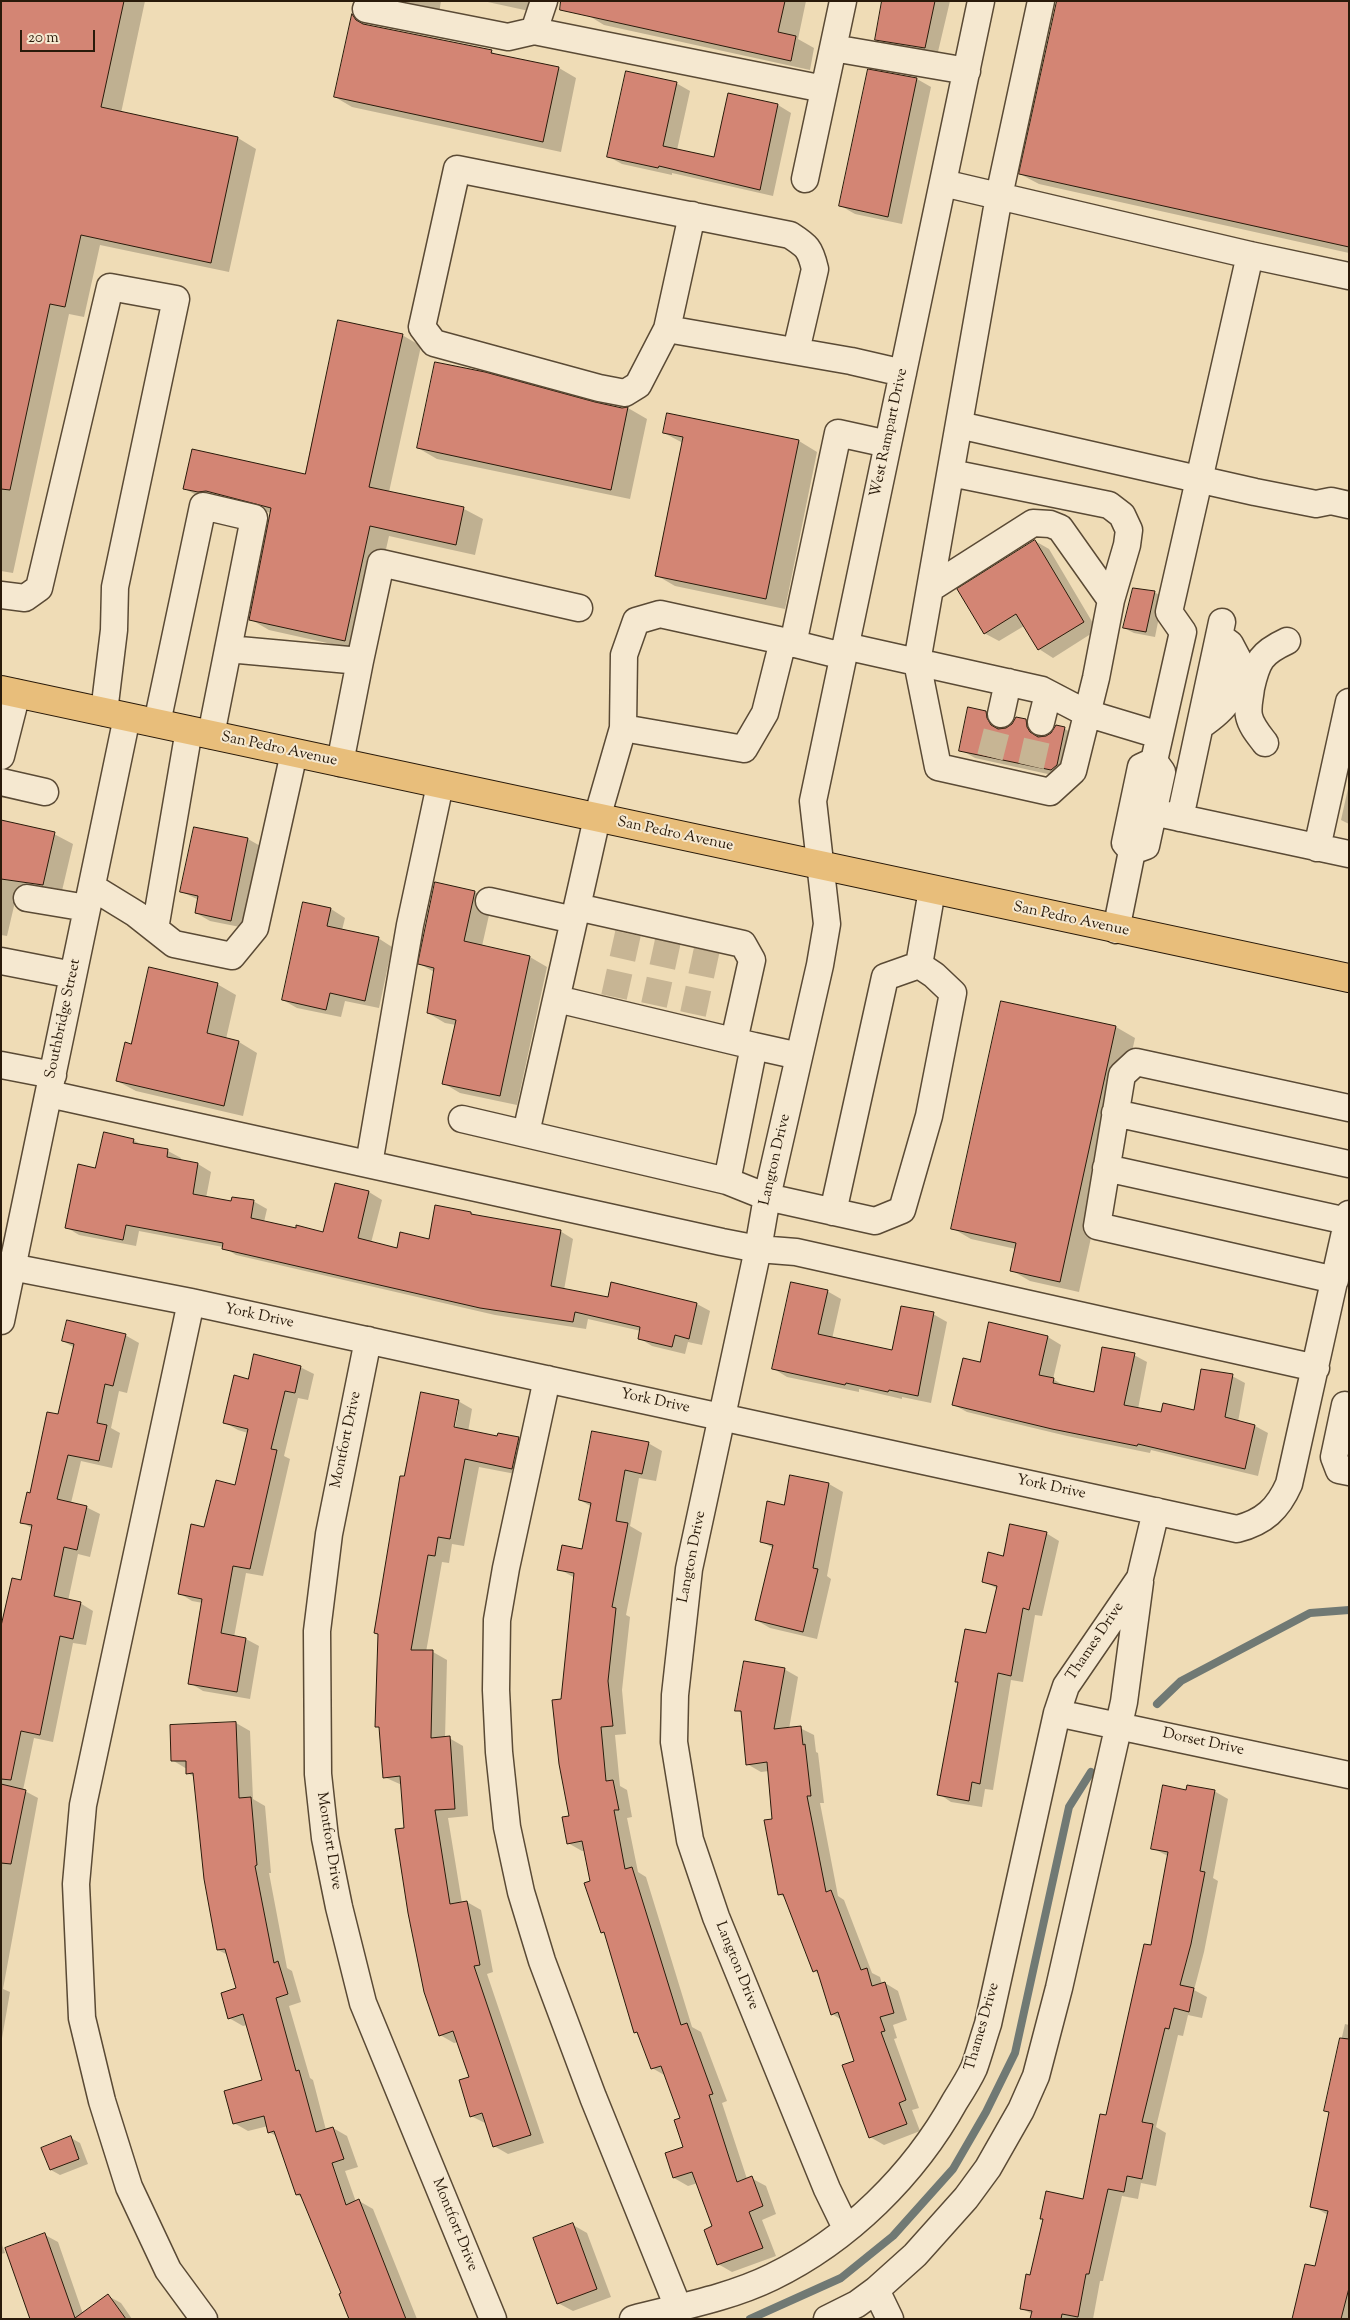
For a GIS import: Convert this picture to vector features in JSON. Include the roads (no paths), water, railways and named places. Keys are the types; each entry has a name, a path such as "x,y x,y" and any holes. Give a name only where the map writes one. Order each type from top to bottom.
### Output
{"main road":[{"name":"San Pedro Avenue","path":"9,692 820,867 1349,978"}],"street":[{"path":"534,31 544,1"},
{"path":"805,179 843,1"},
{"name":"West Rampart Drive","path":"820,867 813,800 981,1"},
{"path":"951,473 1109,505 1122,515 1129,530 1128,545 1111,600 1096,678 1073,771 1050,792 1028,776 988,768 938,768 917,662 1002,186 1041,1"},
{"path":"366,9 508,37 534,31 824,89"},
{"path":"833,48 967,71"},
{"path":"692,216 667,329 638,385 625,393 446,348 434,344 422,327 457,169 790,235 807,246 815,269 796,352"},
{"path":"943,183 1002,186 1250,255 1349,276"},
{"path":"1132,851 1146,846 1162,772 1154,762 1183,632 1169,612 1198,477 1250,255"},
{"name":"Southbridge Street","path":"1,595 25,598 39,588 110,287 176,299 116,587 114,630 116,715 89,898 51,1084 7,1267 1,1321"},
{"path":"667,329 903,373"},
{"path":"959,425 1316,504 1331,501 1349,505"},
{"path":"623,728 744,749 765,713 788,643 838,433 888,444"},
{"path":"155,929 200,732 228,650 254,518 203,506 157,723"},
{"path":"931,588 1034,523 1050,524 1060,528 1111,600"},
{"path":"340,763 381,563 579,608"},
{"path":"526,1133 596,818 623,728 624,655 636,621 660,614 788,643 917,662 1008,682 1042,690 1086,713 1159,736"},
{"path":"1180,818 1221,629"},
{"path":"1265,743 1249,718 1248,708 1254,676 1262,656 1271,648 1287,641"},
{"path":"228,650 360,661"},
{"path":"1001,714 1008,682"},
{"path":"1,756 9,692"},
{"path":"1041,722 1048,694"},
{"path":"1317,848 1349,702"},
{"path":"27,898 89,898 136,914 174,944 232,956 255,928 294,753"},
{"path":"1132,851 1125,843 1141,767 1154,762"},
{"path":"1,782 45,792"},
{"path":"369,1164 385,1083 410,925 440,785"},
{"path":"1153,812 1349,854"},
{"path":"1116,930 1132,851"},
{"name":"Langton Drive","path":"820,867 827,924 820,965 767,1197 758,1248 688,1570 674,1695 674,1742 690,1840 716,1917 827,2188 846,2228"},
{"path":"919,965 932,890"},
{"path":"489,901 576,914 709,940 743,944 752,960 727,1181"},
{"path":"1,961 73,975"},
{"path":"462,1119 727,1181 767,1197 874,1221 902,1210 929,1116 953,993 934,975 919,965"},
{"path":"833,1212 885,977 919,965"},
{"path":"557,999 612,1005 691,1022 744,1044 799,1056"},
{"path":"1335,1280 1097,1226 1122,1074 1136,1062 1349,1108"},
{"path":"1,1065 51,1084 369,1164 758,1248 796,1252 1316,1368 1348,1218 1106,1168"},
{"path":"1115,1113 1349,1164"},
{"name":"York Drive","path":"7,1267 191,1302 1237,1528 1263,1520 1282,1498 1289,1484 1316,1368"},
{"path":"191,1302 83,1805 76,1884 82,2018 102,2101 129,2187 168,2270 204,2319"},
{"name":"Montfort Drive","path":"368,1340 329,1534 317,1631 318,1774 325,1838 339,1907 363,2002 493,2319"},
{"path":"547,1379 506,1568 497,1620 498,1735 507,1827 521,1892 542,1961 593,2097 678,2307"},
{"path":"1348,1400 1334,1456 1339,1470 1349,1472"},
{"name":"Thames Drive","path":"827,2319 857,2304 876,2290 915,2255 966,2198 988,2168 1021,2110 1036,2076 1057,1997 1124,1702 1140,1578 1156,1511"},
{"name":"Thames Drive","path":"634,2319 730,2293 770,2278 814,2254 868,2210 920,2157 946,2119 973,2069 988,2024 1057,1713 1066,1686 1140,1578"},
{"name":"Dorset Drive","path":"1057,1713 1118,1724 1349,1776"},
{"path":"876,2290 890,2319"}],"waterway":[{"path":"1157,1704 1181,1681 1310,1613 1349,1610"},
{"path":"750,2319 841,2278 893,2236 953,2169 986,2112 1015,2053 1069,1807 1091,1772"}],"tunnel":[{"path":"990,757 1001,714"},
{"path":"1031,766 1041,722"},
{"path":"614,997 629,929"},
{"path":"654,1005 669,936"},
{"path":"693,1014 708,944"}]}
